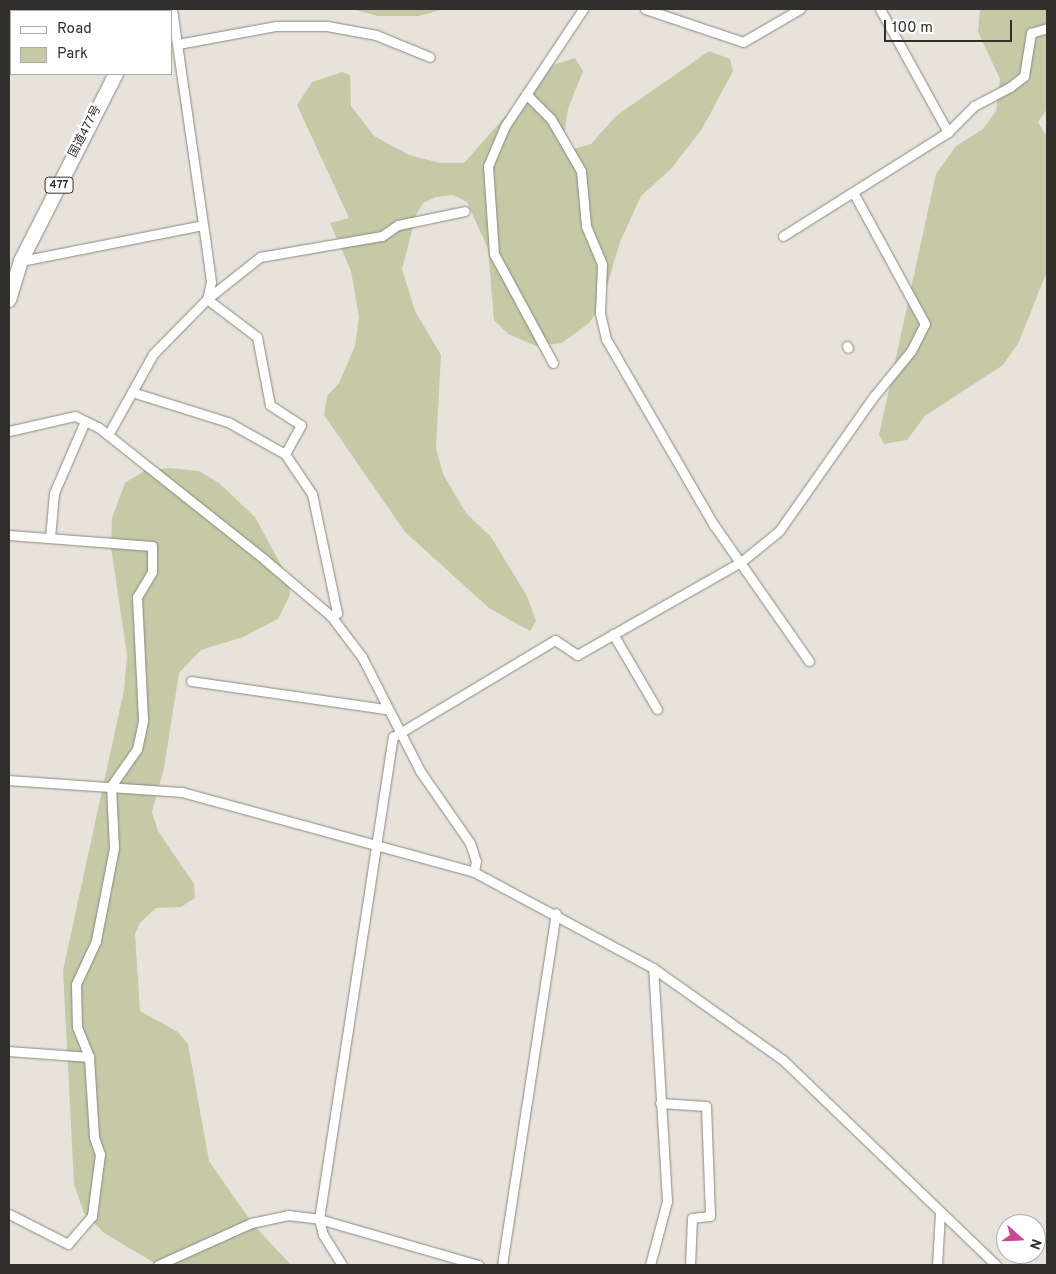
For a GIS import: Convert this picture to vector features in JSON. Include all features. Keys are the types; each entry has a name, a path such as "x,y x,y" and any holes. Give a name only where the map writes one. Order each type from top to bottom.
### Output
{"highway":[{"name":"国道477号","path":"9,300 21,261 115,75"}],"street":[{"path":"172,9 211,282 208,299"},
{"path":"553,363 494,254 488,211 488,166 494,147 526,94 583,9"},
{"path":"645,9 743,42 800,9"},
{"path":"880,9 948,132"},
{"path":"178,44 276,26 327,26 376,35 430,57"},
{"path":"783,236 854,194 948,132 974,106 1024,76 1025,47 1031,33 1047,28"},
{"path":"526,94 550,119 581,171 586,226 602,264 600,313 606,339 714,525 809,661"},
{"path":"342,1265 323,1235 319,1219 393,737 398,732 555,640 577,655 741,562 779,531 874,396 911,351 925,324 854,194"},
{"path":"108,435 153,354 208,299 270,253 382,236 398,225 465,211"},
{"path":"21,261 202,226"},
{"path":"208,299 257,337 270,405 302,425 284,454"},
{"path":"132,392 228,422 284,454 312,494 337,613 331,616"},
{"path":"9,431 75,416 85,421 108,435 331,616 362,657 398,732 438,801 470,843 476,861 474,872"},
{"path":"50,538 54,493 85,421"},
{"path":"9,535 152,546 152,572 136,597 143,721 137,749 111,786 114,848 101,901 101,920 76,984 77,1026 89,1057 94,1137 100,1154 92,1216 68,1244 9,1214"},
{"path":"613,634 657,709"},
{"path":"191,680 386,709"},
{"path":"9,780 182,792 376,847 474,872 556,913 653,968 784,1060 940,1213 996,1265"},
{"path":"502,1265 556,913"},
{"path":"650,1265 667,1201 653,968"},
{"path":"9,1051 89,1057"},
{"path":"660,1103 706,1106 710,1216 692,1218 690,1265"},
{"path":"937,1265 940,1213"},
{"path":"158,1265 251,1224 288,1215 319,1219 478,1265"}],"green space":[{"path":"352,9 444,9 419,16 378,16"},
{"path":"980,9 1047,9 1047,109 1038,122 1047,137 1047,271 1019,342 1003,365 925,416 907,440 884,444 879,435 936,174 956,146 983,129 996,111 1000,79 978,32"},
{"path":"709,51 730,59 733,71 702,129 671,169 641,196 620,242 601,306 589,323 562,343 536,346 508,334 494,320 488,249 467,202 453,195 436,197 423,203 416,215 402,269 415,311 441,355 436,448 443,474 466,513 491,537 527,596 536,621 530,631 489,608 405,532 324,415 327,396 339,383 355,346 359,317 351,271 330,223 349,218 297,105 312,82 342,72 350,75 351,106 374,136 409,155 440,163 464,163 550,66 575,58 583,71 568,109 563,143 567,151 591,144 616,116"},
{"path":"170,468 199,471 219,483 255,517 289,580 290,595 278,619 243,637 201,650 179,673 164,768 152,812 158,831 194,884 195,898 181,907 156,908 140,923 135,934 140,1011 178,1032 188,1044 209,1161 252,1223 291,1265 158,1265 104,1233 84,1213 74,1184 63,970 124,690 127,655 111,547 112,518 125,483 144,471"}]}
